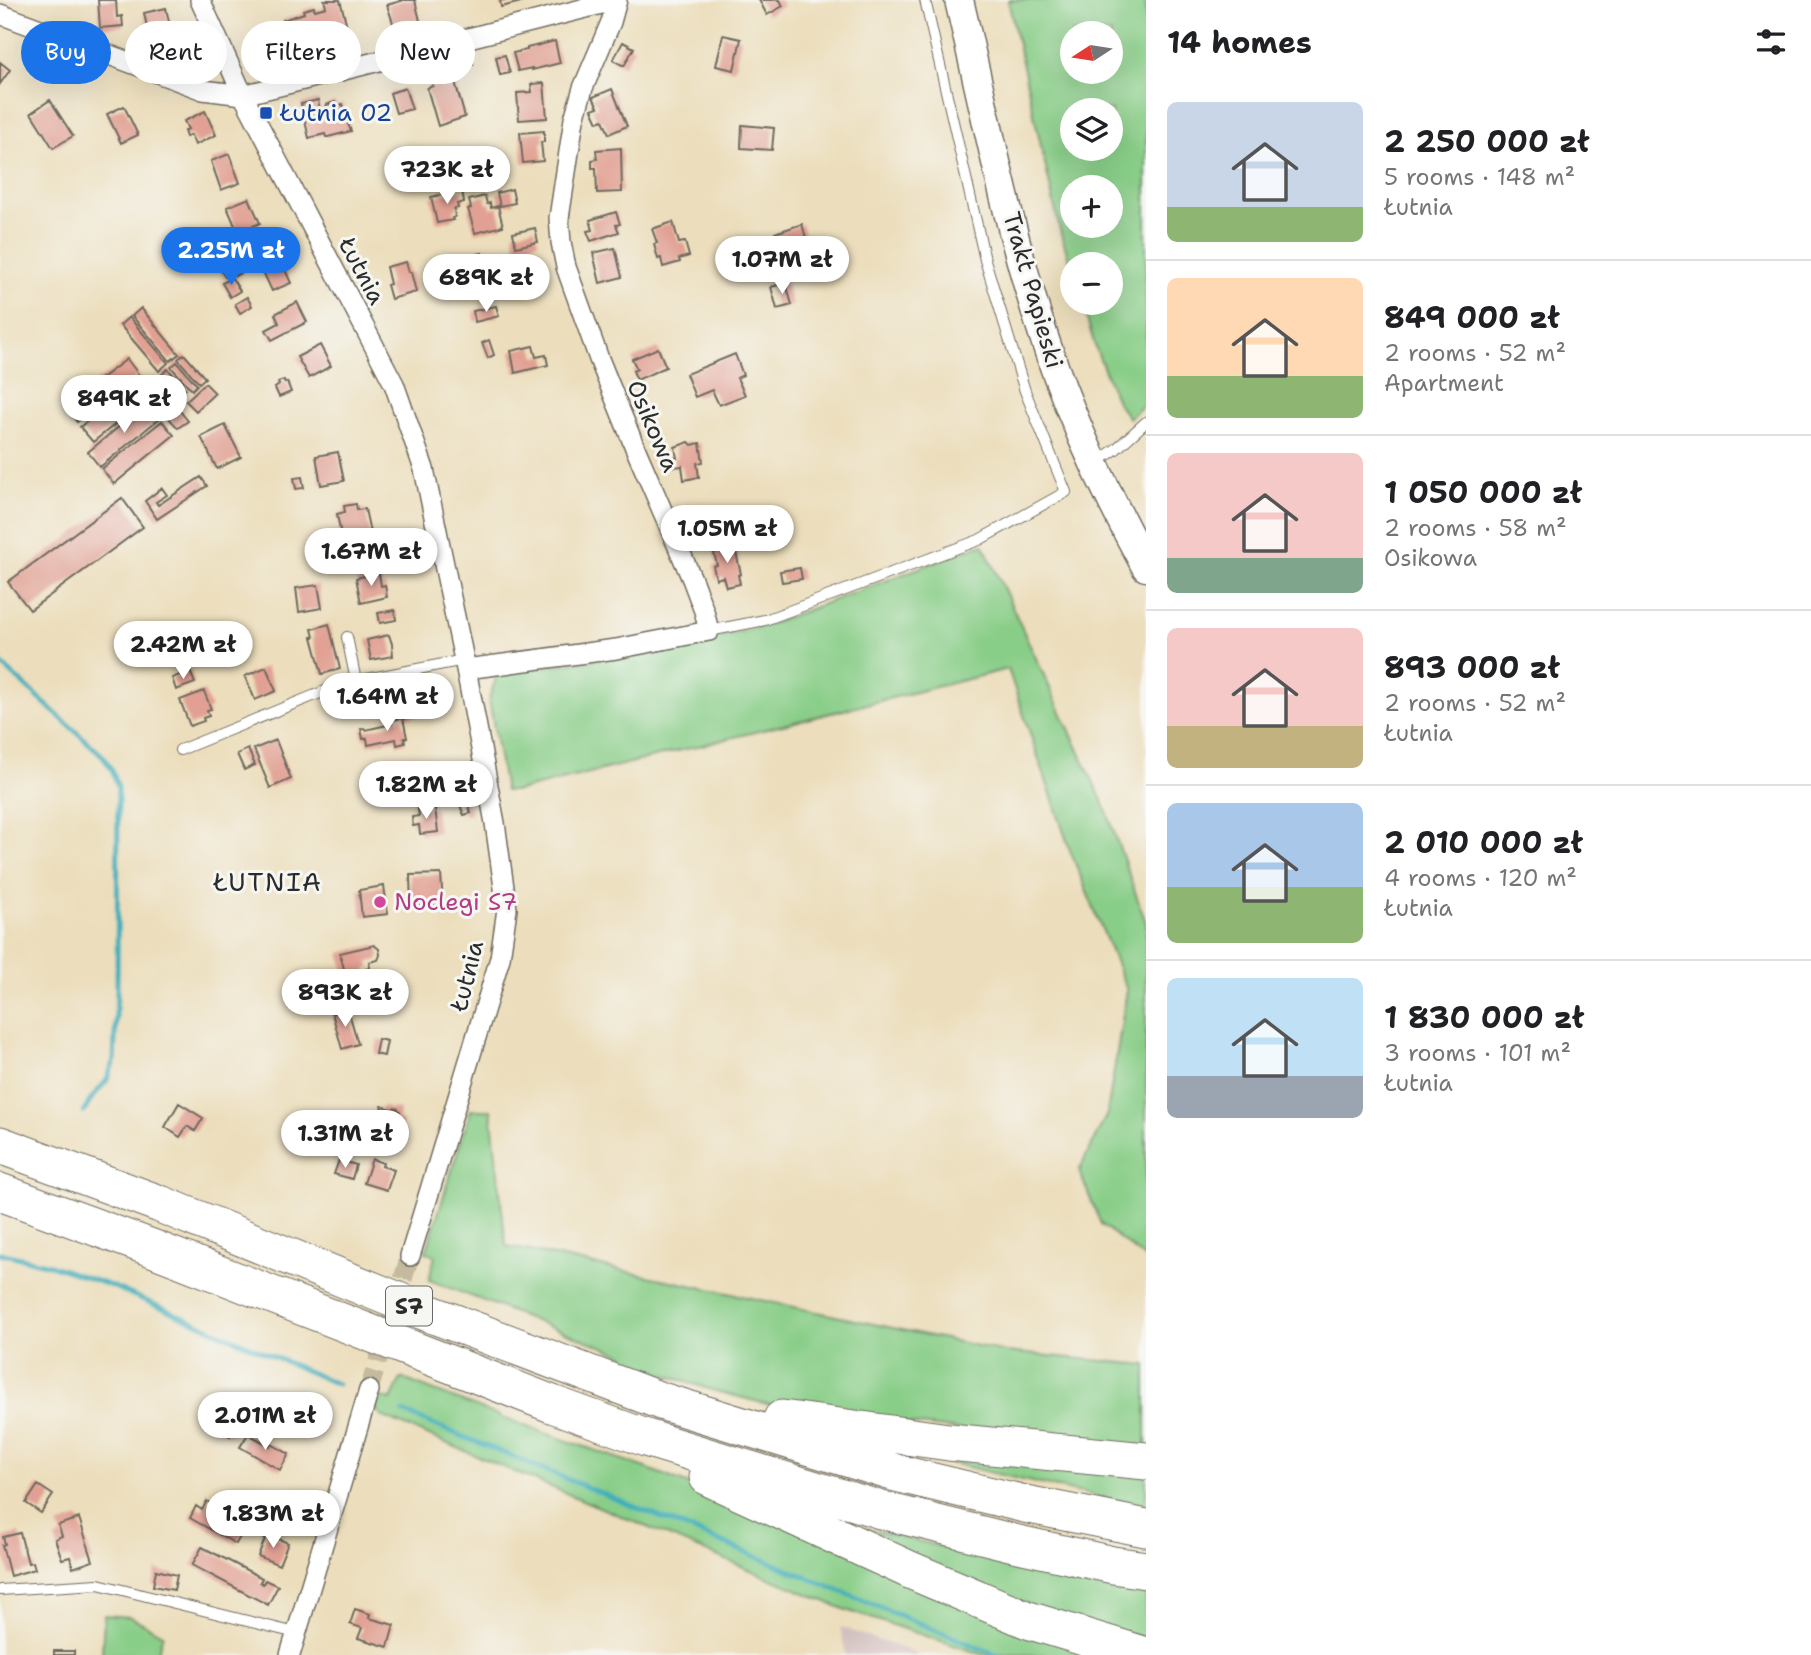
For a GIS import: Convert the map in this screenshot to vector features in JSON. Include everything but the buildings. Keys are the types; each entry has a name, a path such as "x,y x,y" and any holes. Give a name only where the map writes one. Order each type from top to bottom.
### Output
{"highway":[{"name":"S7","path":"0,1145 160,1203 418,1309 661,1401 896,1473 1025,1504 1146,1528"},
{"name":"S7","path":"0,1192 646,1438 881,1510 1014,1543 1146,1570"},
{"path":"661,1401 935,1441 1146,1461"},
{"path":"646,1438 716,1482 910,1570 1028,1620 1143,1655"}],"street":[{"name":"Łutnia","path":"200,0 243,95 394,384 424,470 495,823 507,909 500,958 410,1256"},
{"name":"Osikowa","path":"243,95 617,0 611,22 586,79 574,119 559,218 561,242 566,267 599,359 692,579 709,631"},
{"name":"Trakt Papieski","path":"960,0 1011,223 1031,297 1055,370 1094,464 1146,567"},
{"path":"0,14 203,90 243,95"},
{"path":"465,664 616,649 709,631"},
{"path":"290,1655 369,1390"}],"lane":[{"path":"709,631 765,620 979,540 1066,492 1025,391 985,260 925,0"},
{"path":"1094,464 1116,449 1146,422"},
{"path":"347,637 356,681"},
{"path":"180,750 335,687 356,681 465,664"},
{"path":"0,1590 97,1584 296,1633"}],"shaded area":[{"path":"840,1627 883,1642 922,1655 846,1655"}],"green space":[{"path":"1008,0 1146,0 1146,403 1129,418 1118,404 1086,315 1123,315 1123,252 1067,252 1062,238 1123,238 1123,175 1060,175 1060,230"},
{"path":"983,544 1105,807 1146,923 1146,1259 1101,1224 1079,1171 1107,1114 1127,990 1071,853 1008,669 517,791 505,791 489,699 498,673 636,653 773,623"},
{"path":"471,1110 491,1110 506,1246 1006,1352 1146,1365 1146,1452 791,1410 715,1391 623,1361 624,1355 429,1280 435,1256 426,1252"},
{"path":"401,1378 745,1507 1090,1655 984,1655 846,1610 381,1416 375,1407 380,1397 391,1400"},
{"path":"886,1446 1146,1470 1146,1506 1015,1478"},
{"path":"826,1519 1039,1570 1146,1592 1146,1647 1056,1617"},
{"path":"104,1615 131,1617 163,1634 157,1655 102,1655"}],"waterway":[{"path":"0,663 103,756 118,787 114,1061 107,1080 84,1112"},
{"path":"0,1253 50,1265 114,1287 337,1384"},
{"path":"403,1412 999,1655"}],"tunnel":[{"path":"369,1390 410,1256"}],"place":[{"name":"Łutnia 02","path":"266,113"},
{"name":"Noclegi S7","path":"380,902"}],"district":[{"name":"ŁUTNIA","path":"268,882"}]}
